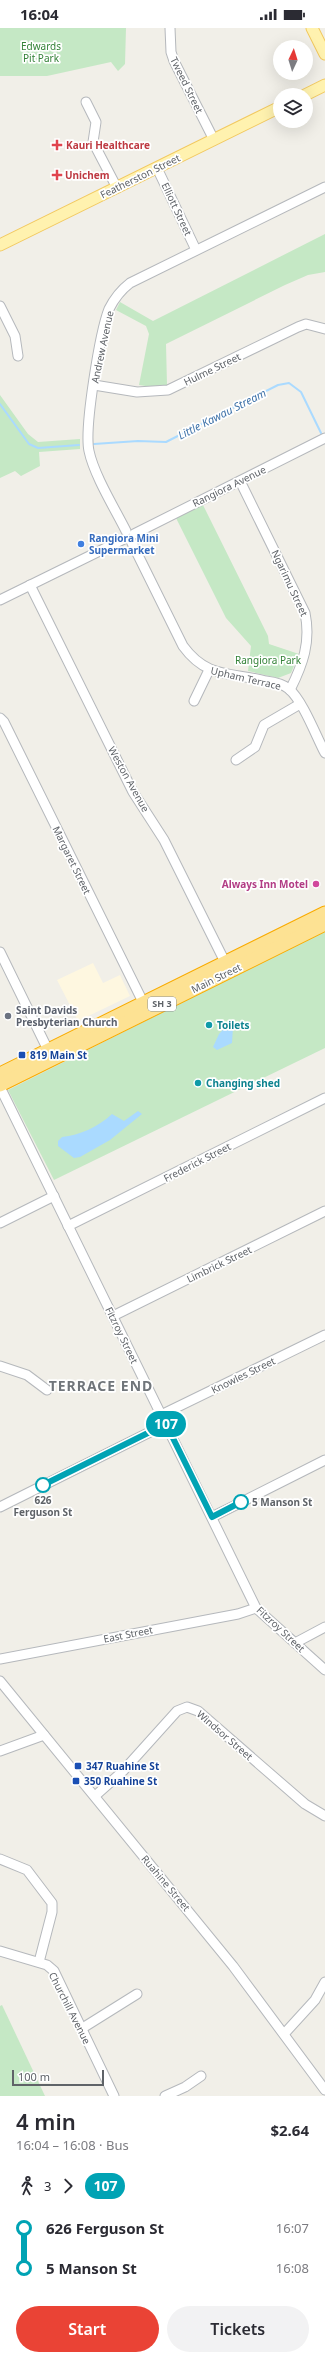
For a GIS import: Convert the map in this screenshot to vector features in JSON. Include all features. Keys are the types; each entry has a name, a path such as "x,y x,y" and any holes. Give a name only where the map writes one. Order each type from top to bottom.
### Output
{"highway":[{"name":"Main Street","path":"0,1086 325,913"},
{"name":"Main Street","path":"0,1074 143,1002 325,924"}],"main road":[{"path":"312,28 325,54"},
{"path":"313,91 325,85"},
{"name":"Featherston Street","path":"0,245 273,110"}],"street":[{"name":"Tweed Street","path":"170,28 171,52 174,61 214,140"},
{"path":"86,102 96,122 93,142 117,188"},
{"name":"Elliott Street","path":"157,168 196,250"},
{"name":"Andrew Avenue","path":"129,536 89,451 87,429 106,317 115,298 130,283 325,187"},
{"path":"0,306 15,336 18,356"},
{"name":"Hulme Street","path":"94,385 137,392 168,390 298,327 306,324 325,329"},
{"name":"Rangiora Avenue","path":"0,600 325,438"},
{"name":"Ngarimu Street","path":"240,481 305,613 309,630 306,653 290,690"},
{"name":"Upham Terrace","path":"129,536 183,646 192,658 209,670 269,681 290,690 300,704 325,752"},
{"name":"Weston Avenue","path":"30,585 133,792 164,840 227,966"},
{"path":"194,701 209,670"},
{"path":"236,760 255,747 264,725 300,704"},
{"name":"Margaret Street","path":"0,718 4,722 143,1002"},
{"path":"0,952 48,1050"},
{"name":"Fitzroy Street","path":"0,1086 256,1608 325,1670"},
{"name":"Frederick Street","path":"68,1226 325,1098"},
{"path":"0,1223 54,1196"},
{"name":"Limbrick Street","path":"113,1316 325,1211"},
{"name":"Knowles Street","path":"161,1415 325,1335"},
{"path":"0,1366 27,1375 47,1390"},
{"path":"0,1507 166,1424"},
{"path":"212,1517 325,1460"},
{"name":"East Street","path":"0,1659 238,1614 256,1608"},
{"path":"295,1643 325,1627"},
{"name":"Ruahine Street","path":"0,1681 4,1693 44,1735 229,1960 325,2090"},
{"name":"Windsor Street","path":"95,1796 123,1771 177,1711 187,1707 198,1711 305,1804 325,1816"},
{"path":"0,1751 44,1735"},
{"path":"0,1859 28,1870 52,1903 52,1912 39,1962"},
{"name":"Churchill Avenue","path":"0,1951 39,1962 47,1965 54,1971 114,2096"},
{"path":"284,2034 315,2000 325,1982"},
{"path":"81,2029 137,1994"},
{"path":"165,2096 185,2087 201,2076"}],"shaded area":[{"path":"93,963 103,983 120,975 130,996 78,1021 57,980"}],"green space":[{"name":"Edwards Pit Park","path":"0,28 126,28 125,64 118,71 111,62 47,76 0,76"},
{"path":"325,234 325,272 308,275 285,285 166,344 167,385 152,387 139,385 149,334 146,326 116,310 120,302 153,321"},
{"path":"0,395 28,434 38,442 80,439 80,449 39,452 40,466 21,476 15,471 0,478"},
{"name":"Rangiora Park","path":"203,505 268,636 269,644 299,654 291,673 278,678 248,671 251,646 226,618 176,518"},
{"path":"325,931 325,1048 54,1180 8,1090"},
{"path":"2,2005 45,2096 0,2096 0,2006"}],"water":[{"path":"227,1025 233,1027 232,1043 217,1050 213,1047 219,1034"},
{"path":"138,1111 142,1114 110,1140 80,1157 74,1158 58,1146 58,1141 62,1137 88,1130 101,1123 112,1114 124,1121"}],"waterway":[{"name":"Little Kawau Stream","path":"94,444 138,441 166,442 278,385 289,383 301,392 321,433"},
{"name":"Little Kawau Stream","path":"0,404 29,444 38,448 79,445"}],"bus line":[{"name":"107","path":"43,1485 166,1424 212,1517 241,1502"}],"place":[{"name":"Kauri Healthcare","path":"57,145"},
{"name":"Unichem","path":"57,175"},
{"name":"Rangiora Mini Supermarket","path":"81,544"},
{"name":"Always Inn Motel","path":"316,884"},
{"name":"Saint Davids Presbyterian Church","path":"8,1016"},
{"name":"Toilets","path":"209,1025"},
{"name":"819 Main St","path":"22,1055"},
{"name":"Changing shed","path":"198,1083"},
{"name":"626 Ferguson St","path":"43,1485"},
{"name":"5 Manson St","path":"241,1502"},
{"name":"347 Ruahine St","path":"78,1766"},
{"name":"350 Ruahine St","path":"76,1781"}],"district":[{"name":"TERRACE END","path":"101,1386"}]}
